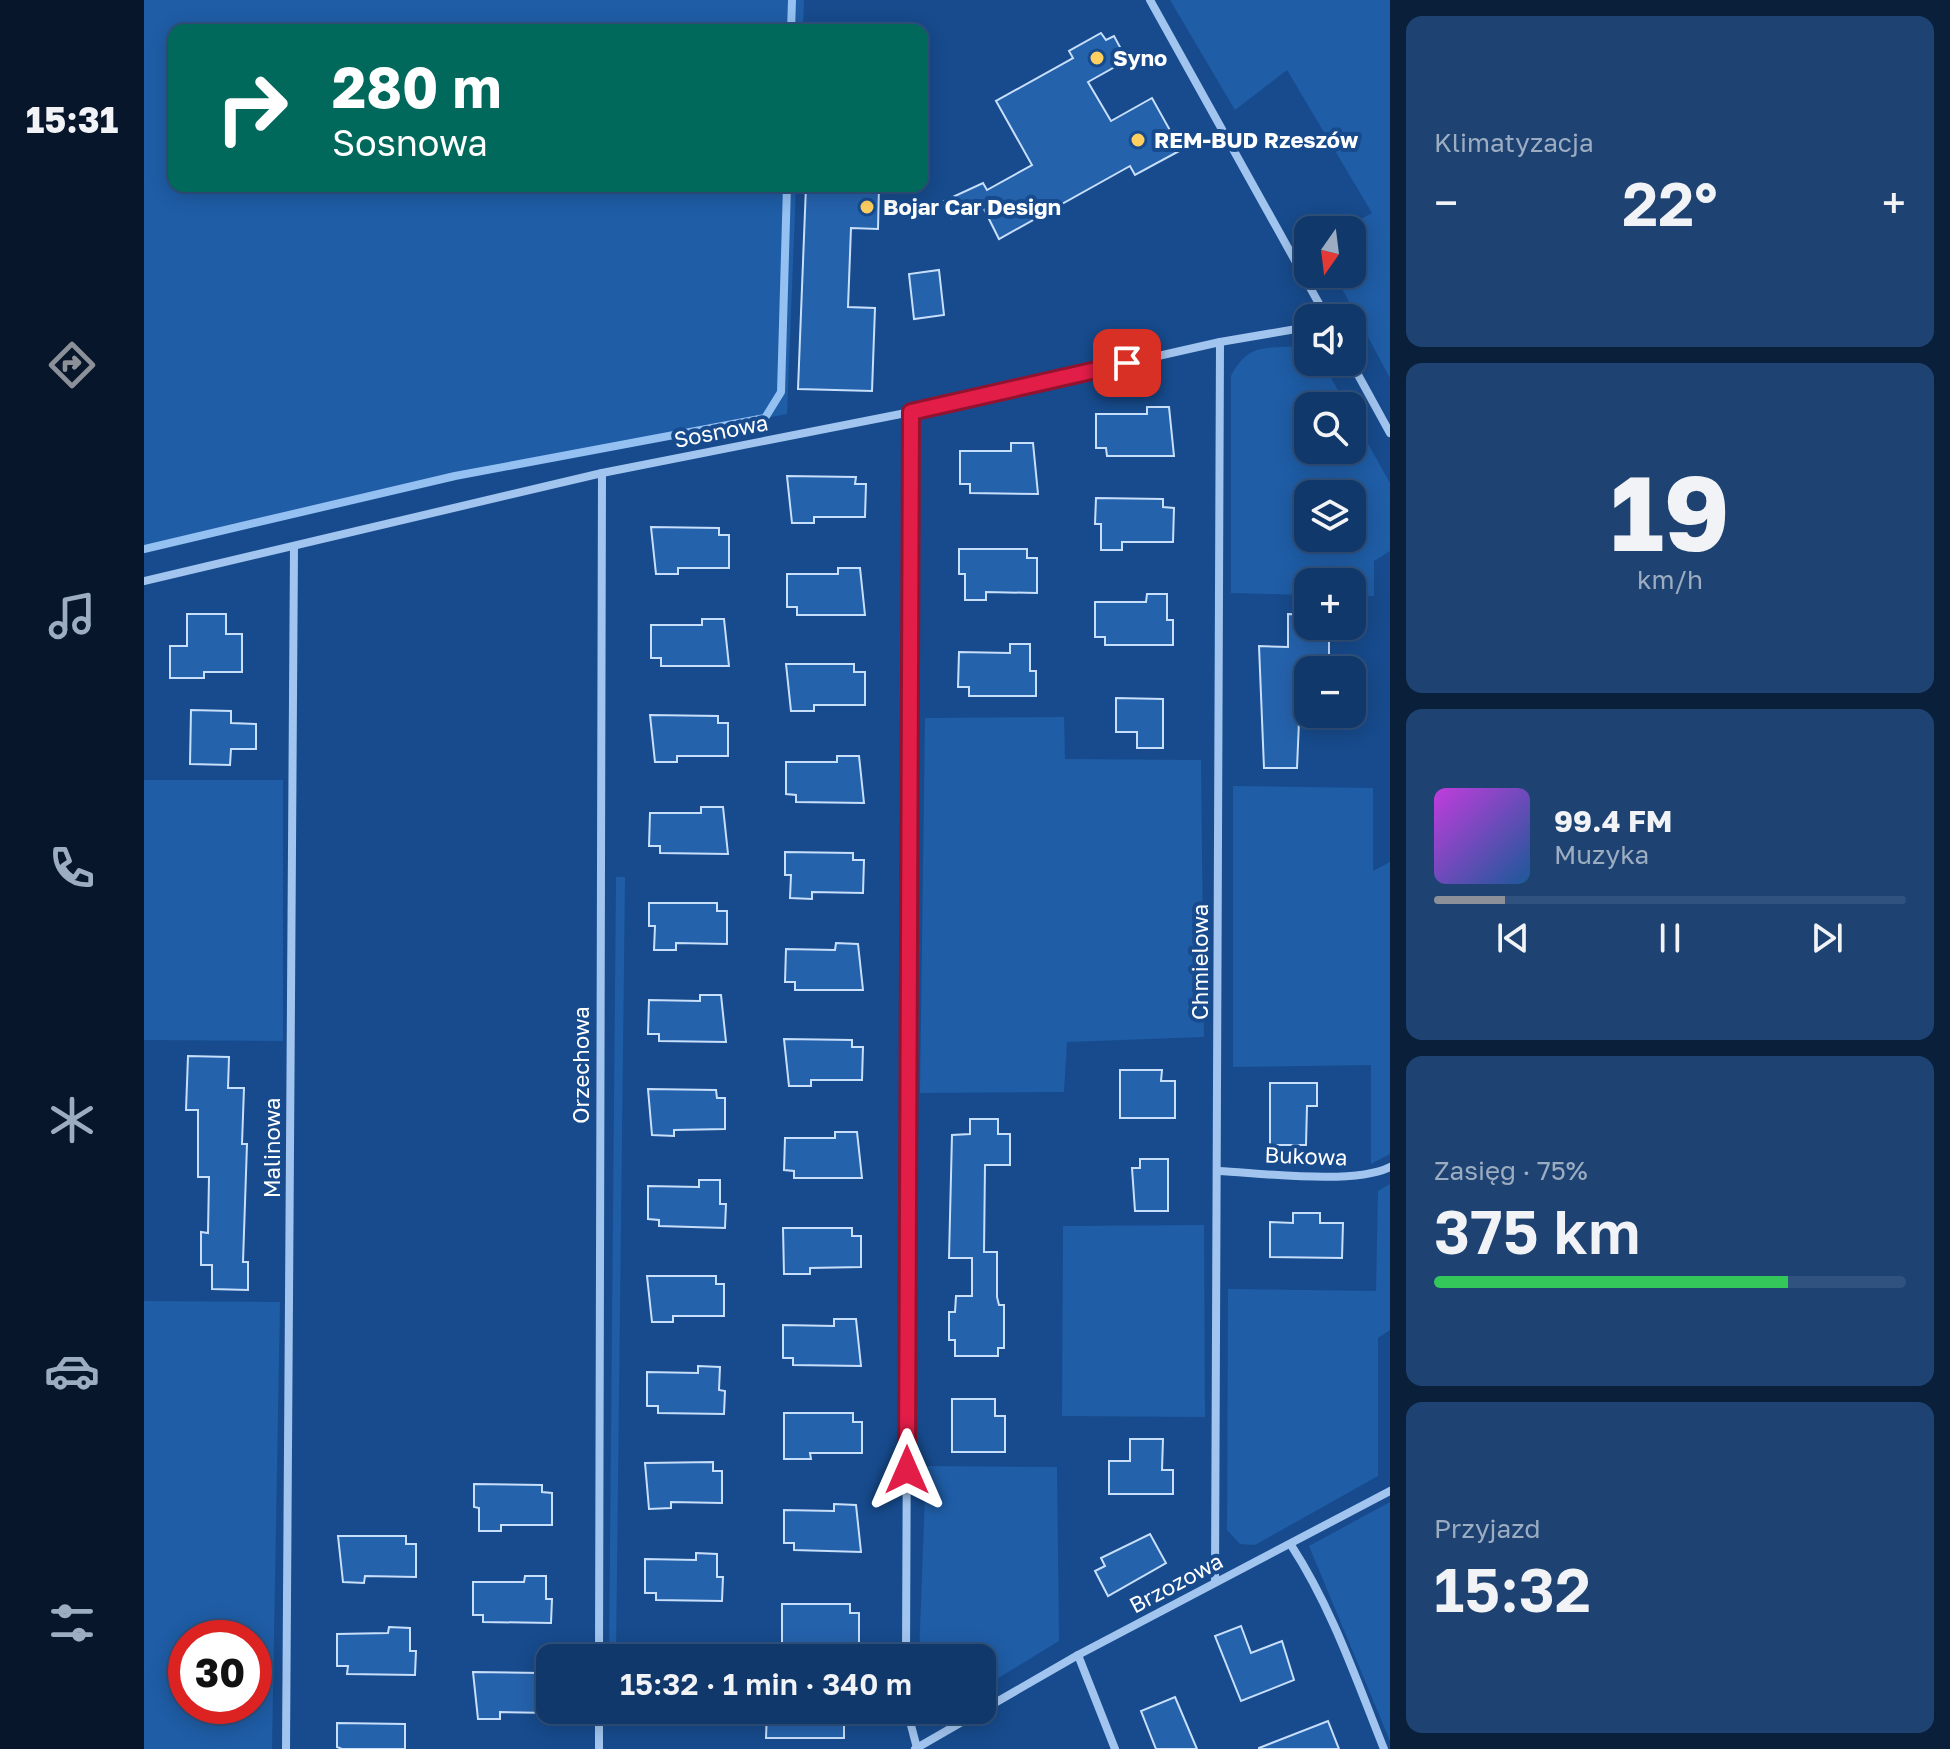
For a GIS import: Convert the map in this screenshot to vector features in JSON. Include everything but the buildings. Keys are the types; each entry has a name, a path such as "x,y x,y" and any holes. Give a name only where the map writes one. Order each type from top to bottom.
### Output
{"street":[{"path":"1150,0 1319,304"},
{"name":"Sosnowa","path":"144,581 602,473 911,412 1220,342 1294,329"},
{"name":"Chmielowa","path":"1215,1582 1220,342"},
{"path":"1359,376 1390,433"},
{"path":"906,1644 911,412"},
{"name":"Orzechowa","path":"599,1644 602,473"},
{"name":"Malinowa","path":"286,1749 294,547"},
{"name":"Bukowa","path":"1219,1171 1354,1176 1377,1174 1390,1167"},
{"name":"Brzozowa","path":"916,1748 1078,1655 1390,1491"},
{"path":"1291,1545 1332,1618 1384,1749"},
{"path":"1078,1655 1115,1749"},
{"path":"599,1724 599,1749"},
{"path":"910,1724 916,1748"}],"shaded area":[{"path":"144,0 804,0 803,24 168,24 168,192 796,192 787,414 336,501 144,548"},
{"path":"1170,0 1390,0 1390,378 1366,333 1366,304 1350,304 1342,288 1366,288 1366,216 1372,213 1287,70 1235,110"},
{"path":"1294,346 1294,376 1330,376 1339,392 1294,392 1294,464 1366,464 1366,440 1390,483 1390,551 1374,561 1374,596 1366,596 1366,568 1294,568 1294,595 1231,593 1231,376 1244,358 1267,348"},
{"path":"1064,717 1065,759 1201,760 1204,1037 1067,1042 1064,1092 920,1093 925,718"},
{"path":"144,780 283,780 283,1041 144,1040"},
{"path":"1233,786 1373,788 1373,871 1390,862 1390,1154 1371,1164 1371,1065 1233,1067"},
{"path":"616,877 625,877 616,1644 609,1644"},
{"path":"1390,1184 1390,1330 1378,1338 1378,1476 1255,1545 1240,1544 1227,1530 1228,1289 1376,1291 1378,1191"},
{"path":"1204,1225 1205,1417 1062,1416 1063,1226"},
{"path":"144,1301 280,1302 272,1749 144,1749"},
{"path":"926,1466 1057,1467 1059,1641 996,1679 996,1644 920,1644"},
{"path":"1390,1502 1390,1741 1309,1546"}],"waterway":[{"path":"791,24 792,0"},
{"path":"144,549 455,476 765,418 781,392 787,192"}],"place":[{"name":"Syno","path":"1097,58"},
{"name":"REM-BUD Rzeszów","path":"1138,140"},
{"name":"Bojar Car Design","path":"867,207"}],"route":[{"path":"907,1470 911,412 1127,363"}]}
